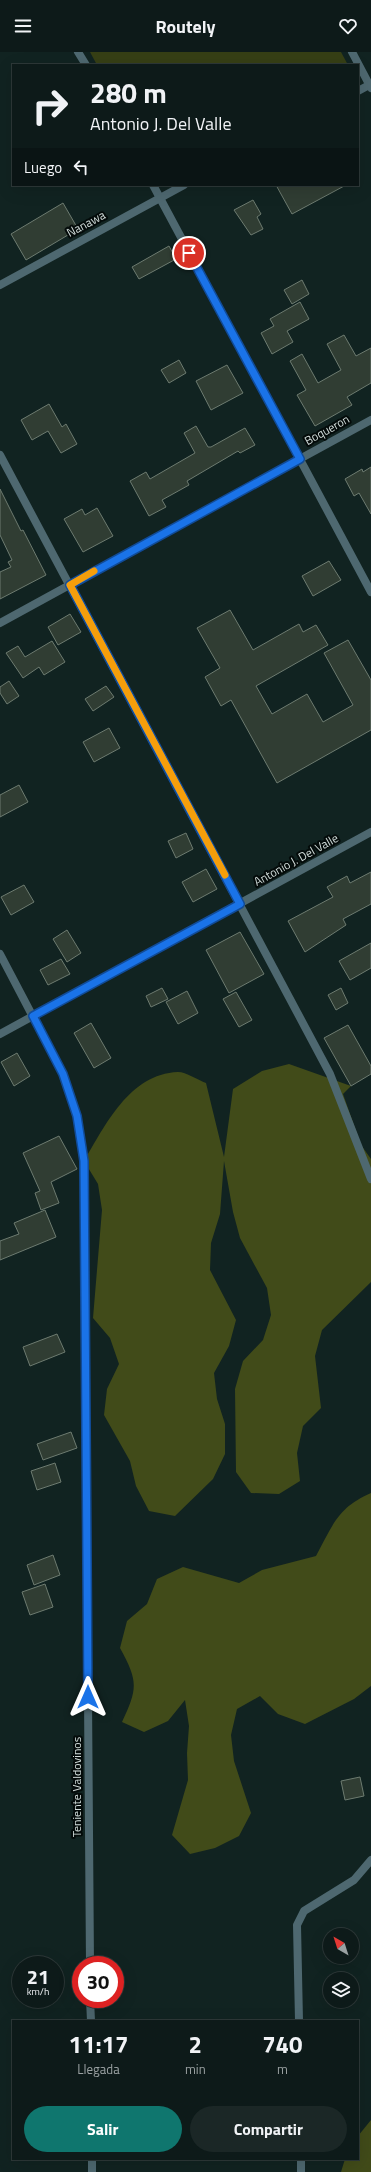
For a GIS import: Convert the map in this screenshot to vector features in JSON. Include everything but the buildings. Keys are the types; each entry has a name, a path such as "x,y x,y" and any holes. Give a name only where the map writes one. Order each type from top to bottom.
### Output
{"street":[{"path":"78,52 85,64"},
{"path":"352,52 359,64"},
{"path":"359,65 371,86 359,91"},
{"path":"153,186 371,592"},
{"name":"Nanawa","path":"0,284 182,186"},
{"name":"Boqueron","path":"0,623 371,420"},
{"path":"0,454 330,1074 371,1179"},
{"name":"Antonio J. Del Valle","path":"0,1034 371,832"},
{"name":"Teniente Valdovinos","path":"0,954 63,1074 77,1116 84,1161 90,1956"},
{"path":"299,2020 297,1924 304,1911 354,1880 371,1860"},
{"path":"90,2008 90,2020"},
{"path":"92,2160 92,2172"},
{"path":"301,2160 301,2172"}],"green space":[{"path":"90,52 341,52 347,64 96,64"},
{"path":"289,1064 351,1086 343,1094 361,1145 371,1159 371,1282 322,1330 315,1356 321,1408 303,1426 297,1453 300,1481 279,1494 251,1493 236,1472 235,1389 243,1361 263,1340 271,1315 267,1288 240,1238 233,1212 224,1161 220,1214 211,1243 210,1270 236,1320 229,1346 214,1373 217,1399 225,1424 225,1454 213,1479 175,1516 149,1511 136,1486 130,1461 104,1415 107,1389 119,1364 110,1338 93,1318 102,1210 98,1184 84,1161 110,1118 120,1104 132,1092 146,1082 161,1075 178,1072 206,1083 224,1157 233,1089 262,1071"},
{"path":"371,1493 371,1686 354,1699 305,1724 278,1714 260,1696 237,1709 231,1735 234,1761 251,1813 239,1836 215,1848 190,1854 172,1835 188,1780 187,1753 189,1726 185,1700 168,1721 144,1732 122,1722 131,1701 134,1685 130,1669 120,1648 127,1621 147,1604 157,1579 183,1567 239,1583 262,1570 316,1556 332,1526 343,1511 350,1505"},
{"path":"371,2120 371,2172 341,2172 345,2160 359,2160 359,2135"}],"slow traffic":[{"path":"94,571 70,585 225,875"}],"route":[{"path":"88,1697 84,1161 77,1116 63,1074 33,1016 240,904 70,585 300,459 189,253"}]}
